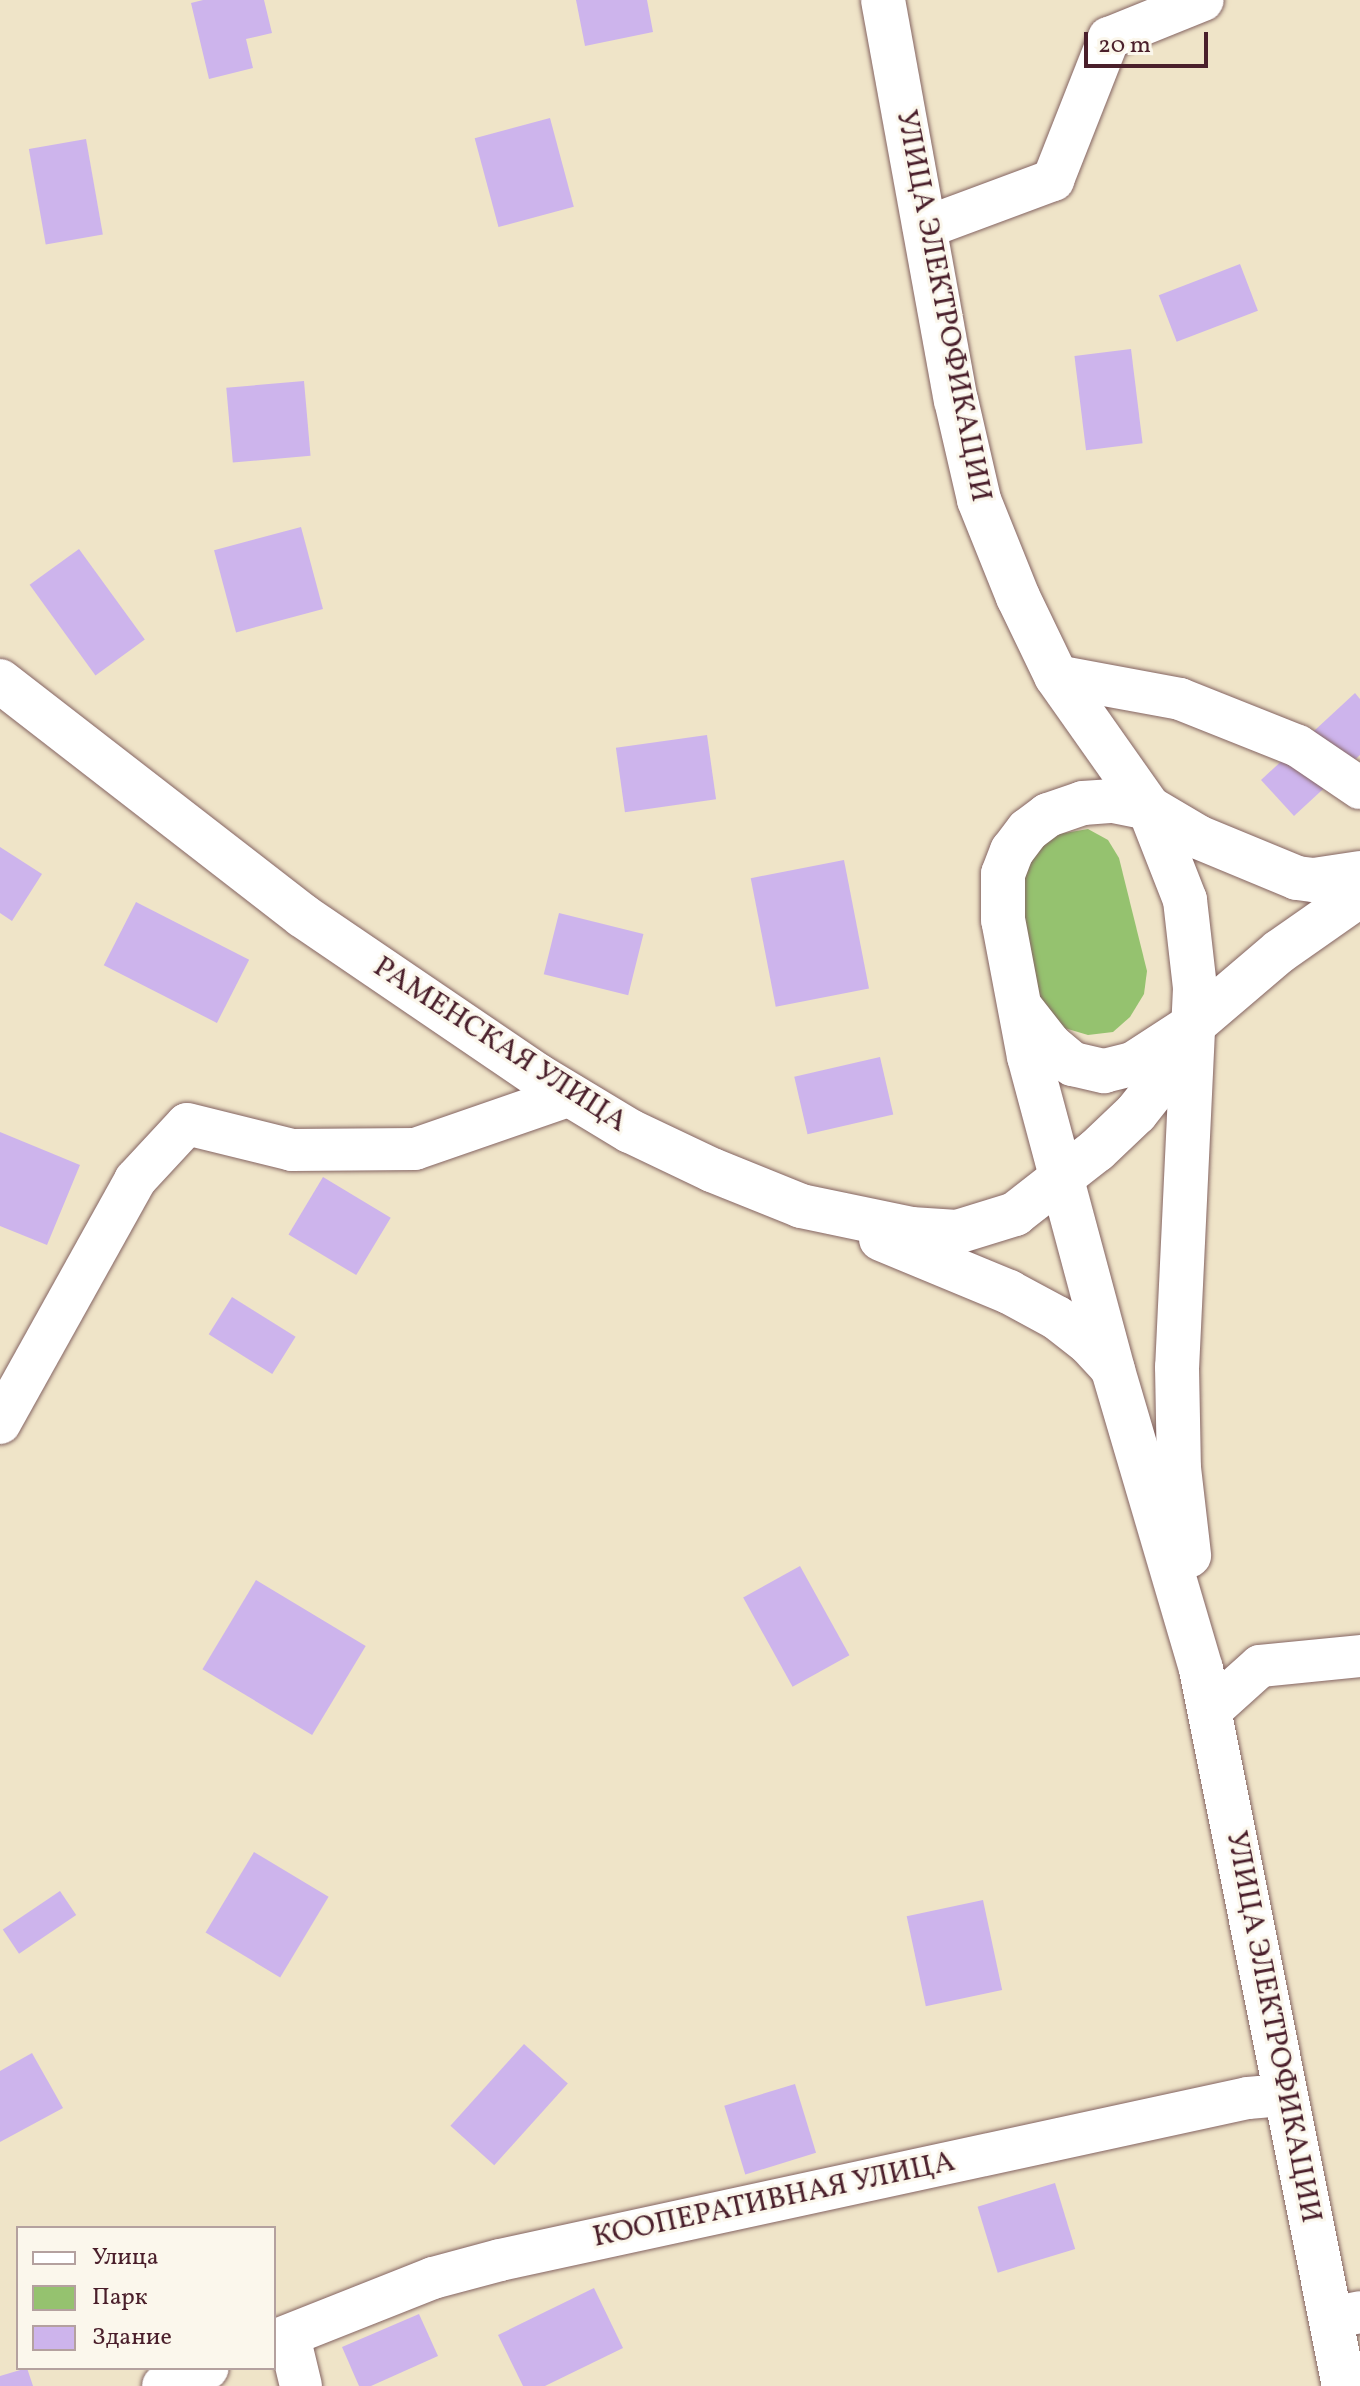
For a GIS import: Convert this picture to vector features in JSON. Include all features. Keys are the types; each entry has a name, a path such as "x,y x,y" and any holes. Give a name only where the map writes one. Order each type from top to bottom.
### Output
{"main road":[{"name":"УЛИЦА ЭЛЕКТРОФИКАЦИИ","path":"883,0 924,228 979,500 1018,597 1056,676 1149,808"},
{"name":"РАМЕНСКАЯ УЛИЦА","path":"0,681 303,916 571,1095 630,1131 801,1206 911,1229 957,1232 1015,1214 1136,1113 1166,1075 1193,1025"},
{"path":"1206,1690 1060,1179 1019,1005 1003,920 1003,874 1012,851 1028,830 1048,815 1083,803 1113,801 1149,808 1198,837 1297,878 1314,880 1360,873"},
{"path":"1149,808 1185,900 1195,988 1177,1367 1179,1468 1206,1690"},
{"path":"1019,1005 1050,1045 1073,1064 1104,1071 1133,1064 1193,1025 1269,960 1360,895"},
{"path":"801,1206 1021,1299 1057,1318 1089,1343 1113,1370"},
{"name":"УЛИЦА ЭЛЕКТРОФИКАЦИИ","path":"1206,1690 1285,2095 1345,2315 1344,2386"}],"street":[{"path":"924,228 1053,180 1109,38 1203,0"},
{"path":"1056,676 1180,699 1298,746 1360,788"},
{"path":"0,1423 135,1180 187,1124 292,1150 415,1149 571,1095"},
{"path":"1206,1690 1260,1666 1360,1656"},
{"name":"КООПЕРАТИВНАЯ УЛИЦА","path":"281,2338 433,2278 500,2260 1248,2098 1285,2095"},
{"path":"281,2338 301,2386"},
{"path":"163,2386 203,2370"}],"green space":[{"path":"1088,829 1108,840 1119,858 1147,971 1144,994 1130,1017 1113,1032 1088,1035 1061,1027 1041,1003 1017,881 1047,836"}],"building":[{"path":"203,0 264,0 272,33 246,39 253,68 209,79 191,3"},
{"path":"576,0 647,0 653,32 585,46"},
{"path":"550,118 574,207 498,227 475,138"},
{"path":"86,139 103,235 46,245 29,149"},
{"path":"1240,264 1258,311 1177,342 1159,295"},
{"path":"1131,349 1143,443 1086,450 1074,356"},
{"path":"304,381 311,456 233,463 226,388"},
{"path":"301,527 323,609 236,632 214,550"},
{"path":"79,549 145,640 95,675 30,585"},
{"path":"1355,693 1360,699 1360,755 1294,816 1261,780"},
{"path":"707,735 716,799 625,812 616,748"},
{"path":"0,847 42,874 12,921 0,913"},
{"path":"844,860 869,989 776,1007 751,878"},
{"path":"136,902 249,960 217,1023 104,965"},
{"path":"559,913 643,934 628,995 544,974"},
{"path":"880,1057 893,1114 808,1134 794,1077"},
{"path":"0,1132 80,1165 47,1245 0,1226"},
{"path":"323,1177 391,1218 356,1275 288,1234"},
{"path":"232,1297 296,1337 272,1374 209,1334"},
{"path":"800,1566 849,1655 793,1687 743,1598"},
{"path":"256,1580 366,1646 312,1735 202,1669"},
{"path":"254,1852 329,1897 280,1977 206,1933"},
{"path":"60,1891 76,1915 19,1954 3,1930"},
{"path":"983,1900 1002,1990 926,2006 907,1916"},
{"path":"524,2044 568,2083 494,2165 450,2126"},
{"path":"32,2053 63,2108 0,2142 0,2071"},
{"path":"795,2084 816,2153 745,2174 724,2106"},
{"path":"1055,2183 1075,2249 998,2273 978,2207"},
{"path":"594,2288 623,2348 545,2386 523,2386 498,2335"},
{"path":"419,2314 438,2356 371,2386 359,2386 342,2347"},
{"path":"28,2370 33,2386 0,2386 0,2376"}]}
